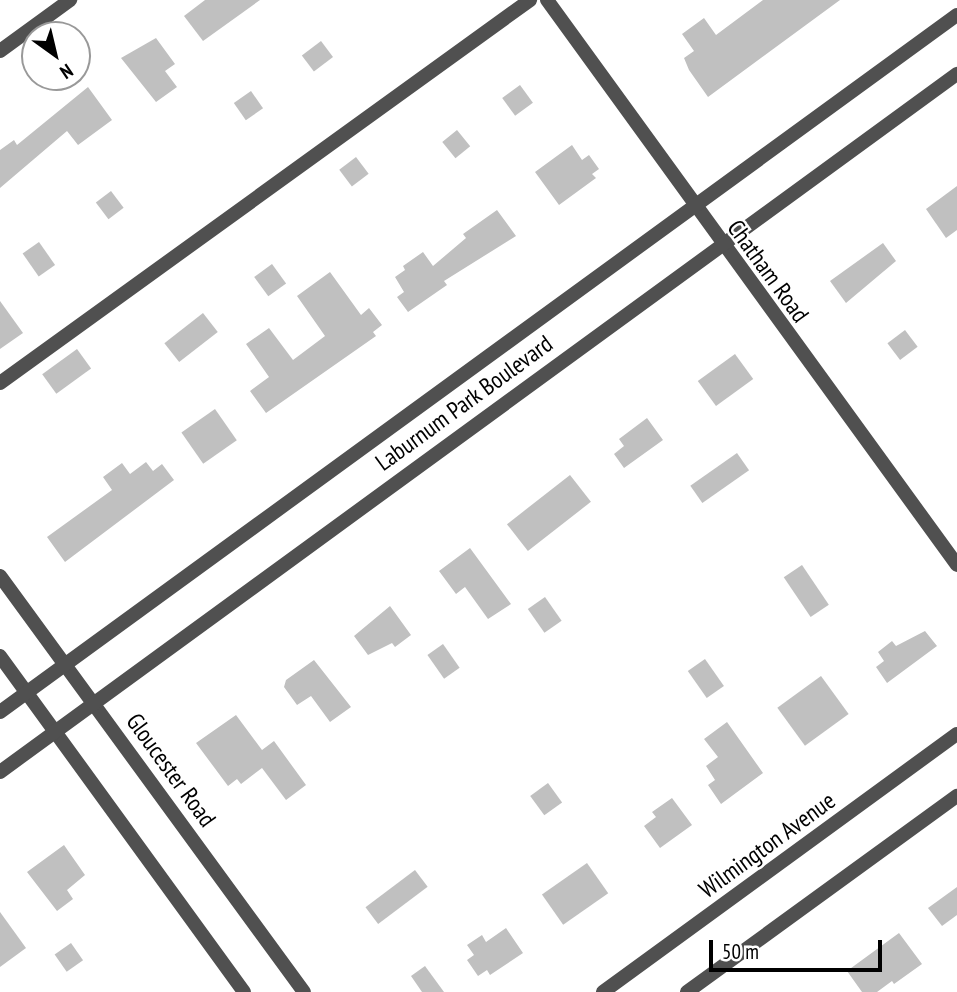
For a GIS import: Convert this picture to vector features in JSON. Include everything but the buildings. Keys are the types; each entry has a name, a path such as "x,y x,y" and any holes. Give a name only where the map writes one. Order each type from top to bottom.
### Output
{"street":[{"path":"0,51 70,0"},
{"path":"0,383 530,0"},
{"name":"Chatham Road","path":"547,0 720,244 957,565"},
{"name":"Laburnum Park Boulevard","path":"0,712 692,204 957,15"},
{"name":"Laburnum Park Boulevard","path":"0,772 720,244 957,74"},
{"name":"Gloucester Road","path":"0,576 304,992"},
{"path":"0,656 244,992"},
{"name":"Wilmington Avenue","path":"603,992 957,734"},
{"path":"687,992 957,796"}]}
